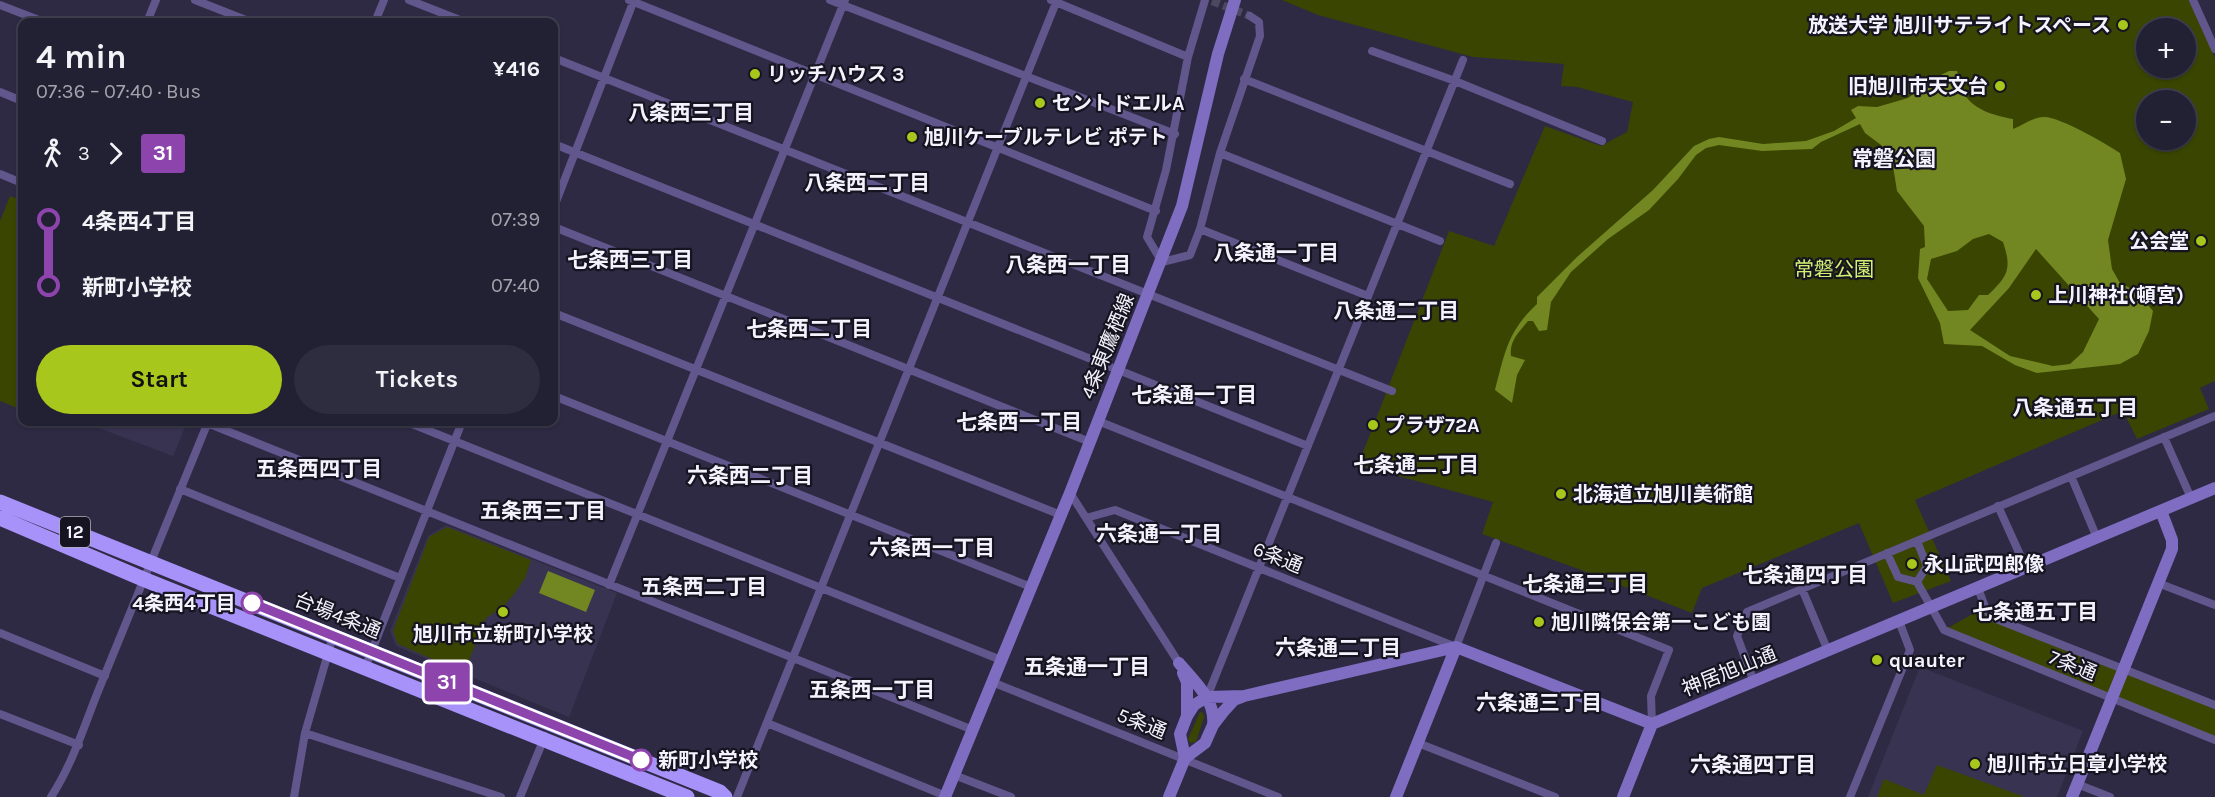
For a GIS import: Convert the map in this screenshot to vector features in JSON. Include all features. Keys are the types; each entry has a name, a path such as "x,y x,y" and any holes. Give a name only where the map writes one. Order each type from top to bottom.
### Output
{"highway":[{"name":"台場4条通","path":"0,502 720,792 725,797"},
{"name":"台場4条通","path":"0,518 143,579 687,797"}],"street":[{"path":"149,18 156,0"},
{"path":"195,0 241,18"},
{"path":"377,18 384,0"},
{"path":"409,0 455,18"},
{"path":"830,0 844,2 1174,134"},
{"path":"1209,0 1188,57 1174,134 1156,211 1147,237 1162,262 1190,255 1200,229 1220,153 1260,36 1259,22 1250,16"},
{"name":"4条東鷹栖線","path":"946,796 1162,262 1182,206 1218,54 1235,0"},
{"path":"2193,0 2215,49"},
{"path":"558,196 605,78 632,1 1156,211"},
{"path":"737,797 1055,1 1188,57"},
{"path":"609,585 844,2"},
{"path":"0,5 34,18"},
{"path":"1372,51 1455,81 1602,141"},
{"path":"558,60 1392,391"},
{"path":"1207,697 1463,60"},
{"path":"1244,79 1510,184"},
{"path":"0,92 18,99"},
{"path":"558,146 1308,446"},
{"path":"1220,153 1440,241"},
{"path":"0,174 18,181"},
{"path":"558,229 1090,442"},
{"path":"1200,229 1368,296"},
{"path":"558,315 1060,515"},
{"path":"558,398 1031,586"},
{"path":"1754,682 1737,636 1747,612 2215,416"},
{"path":"1098,421 1669,650 1651,696 1652,724 1623,797"},
{"path":"51,797 79,745 205,426"},
{"path":"217,426 973,730"},
{"path":"417,426 1001,660"},
{"path":"365,668 460,426"},
{"path":"2164,437 2191,498"},
{"path":"2071,476 2097,538"},
{"name":"神居旭山通","path":"1652,724 2215,488"},
{"path":"180,489 400,578"},
{"path":"1070,493 1179,663 1207,697 1215,712 1213,725 1205,743 1185,758 1169,797"},
{"path":"1998,507 2026,568"},
{"name":"6条通","path":"1086,518 1115,510 1456,647"},
{"path":"2072,797 2172,549 2172,540 2161,511"},
{"path":"1887,553 1898,577 1917,582 1927,566 1917,541"},
{"path":"1396,797 1496,543"},
{"name":"7条通","path":"1917,582 1944,630 2215,740"},
{"path":"2158,583 2215,605"},
{"name":"7条通","path":"1978,588 1991,616 2215,705"},
{"path":"1802,589 1828,651"},
{"path":"1851,797 1910,650 1899,621"},
{"path":"0,633 105,676"},
{"path":"294,797 305,733 333,636"},
{"path":"1213,725 1234,700 1244,696 1456,647 1652,724"},
{"path":"1179,663 1187,682 1187,716"},
{"name":"5条通","path":"992,682 1278,797"},
{"path":"1185,758 1180,734 1194,705 1207,697 1244,696"},
{"path":"0,714 79,745"},
{"path":"520,797 550,723"},
{"path":"767,723 946,796"},
{"path":"305,733 501,797"},
{"path":"1418,743 1555,797"},
{"path":"954,775 1011,797"},
{"path":"2077,784 2110,797"}],"shaded area":[{"path":"1949,71 1957,71 1962,90 1969,101 1987,112 2013,119 2013,129 2036,118 2051,118 2082,131 2120,153 2126,179 2108,240 2112,269 2120,283 2136,291 2153,311 2149,331 2138,354 2120,364 2037,373 2015,365 1982,346 1944,344 1940,323 1918,278 1920,249 1925,247 1924,226 1897,191 1892,160 1881,145 1865,133 1860,124 1821,142 1812,149 1762,151 1719,145 1706,148 1696,155 1678,179 1649,210 1608,239 1571,272 1551,302 1547,330 1539,331 1533,321 1528,321 1518,333 1513,341 1511,356 1525,360 1517,375 1512,403 1495,390 1508,344 1519,324 1537,304 1537,297 1577,257 1653,190 1694,146 1719,137 1763,144 1806,141 1834,131 1856,118 1851,110 1858,106 1877,107 1908,98 1933,79","holes":["1989,234 2003,242 2007,259 2004,277 1988,295 1979,295 1968,310 1948,311 1927,279 1931,259 1957,251 1973,239","2036,249 2099,319 2083,352 2070,364 2053,366 2010,356 1970,330 2009,288"]},
{"path":"94,426 185,426 173,456"},
{"name":"旭川市立新町小学校","path":"446,525 617,593 569,717 396,646 390,631 428,536"},
{"path":"548,571 595,590 586,612 539,593"},
{"name":"旭川市立日章小学校","path":"1920,667 2083,731 2057,797 1868,797"}],"green space":[{"name":"常磐公園","path":"1282,0 2189,0 2215,58 2215,381 2200,388 2209,409 2137,439 2123,411 1915,500 1951,581 1893,603 1859,523 1702,588 1692,613 1482,534 1493,502 1358,465 1449,231 1494,246 1545,126 1601,146 1627,132 1633,102 1577,87 1561,86 1564,64 1473,57 1318,15"},
{"path":"10,196 18,199 18,408 0,401 0,221"},
{"path":"447,527 531,560 525,578 514,594 503,607 486,618 464,673 398,644 393,631 429,537"},
{"path":"1985,607 1992,617 2215,704 2215,740 1944,630"},
{"path":"1200,712 1204,717 1196,742 1190,743 1188,739"},
{"path":"1937,765 2025,797 1877,797 1884,779 1924,795"}],"tunnel":[{"path":"1212,1 1250,16"}],"bus line":[{"name":"31","path":"252,603 641,760"}],"place":[{"name":"放送大学 旭川サテライトスペース","path":"2123,25"},
{"name":"リッチハウス 3","path":"755,74"},
{"name":"旧旭川市天文台","path":"2000,86"},
{"name":"セントドエルA","path":"1040,103"},
{"name":"旭川ケーブルテレビ ポテト","path":"912,137"},
{"name":"公会堂","path":"2201,241"},
{"name":"上川神社(頓宮)","path":"2036,295"},
{"name":"プラザ72A","path":"1373,425"},
{"name":"北海道立旭川美術館","path":"1561,494"},
{"name":"永山武四郎像","path":"1912,564"},
{"name":"4条西4丁目","path":"252,603"},
{"name":"旭川市立新町小学校","path":"503,612"},
{"name":"旭川隣保会第一こども園","path":"1539,622"},
{"name":"quauter","path":"1877,660"},
{"name":"新町小学校","path":"641,760"},
{"name":"旭川市立日章小学校","path":"1975,764"}],"district":[{"name":"八条西三丁目","path":"691,113"},
{"name":"常磐公園","path":"1894,159"},
{"name":"八条西二丁目","path":"867,183"},
{"name":"八条通一丁目","path":"1276,253"},
{"name":"七条西三丁目","path":"630,260"},
{"name":"八条西一丁目","path":"1068,265"},
{"name":"八条通二丁目","path":"1396,311"},
{"name":"七条西二丁目","path":"809,329"},
{"name":"七条通一丁目","path":"1194,395"},
{"name":"八条通五丁目","path":"2075,408"},
{"name":"七条西一丁目","path":"1019,422"},
{"name":"七条通二丁目","path":"1416,465"},
{"name":"五条西四丁目","path":"319,469"},
{"name":"六条西二丁目","path":"750,476"},
{"name":"五条西三丁目","path":"543,511"},
{"name":"六条通一丁目","path":"1159,534"},
{"name":"六条西一丁目","path":"932,548"},
{"name":"七条通四丁目","path":"1805,575"},
{"name":"七条通三丁目","path":"1585,584"},
{"name":"五条西二丁目","path":"704,587"},
{"name":"七条通五丁目","path":"2035,612"},
{"name":"六条通二丁目","path":"1338,648"},
{"name":"五条通一丁目","path":"1087,667"},
{"name":"五条西一丁目","path":"872,690"},
{"name":"六条通三丁目","path":"1539,703"},
{"name":"六条通四丁目","path":"1753,765"}]}
